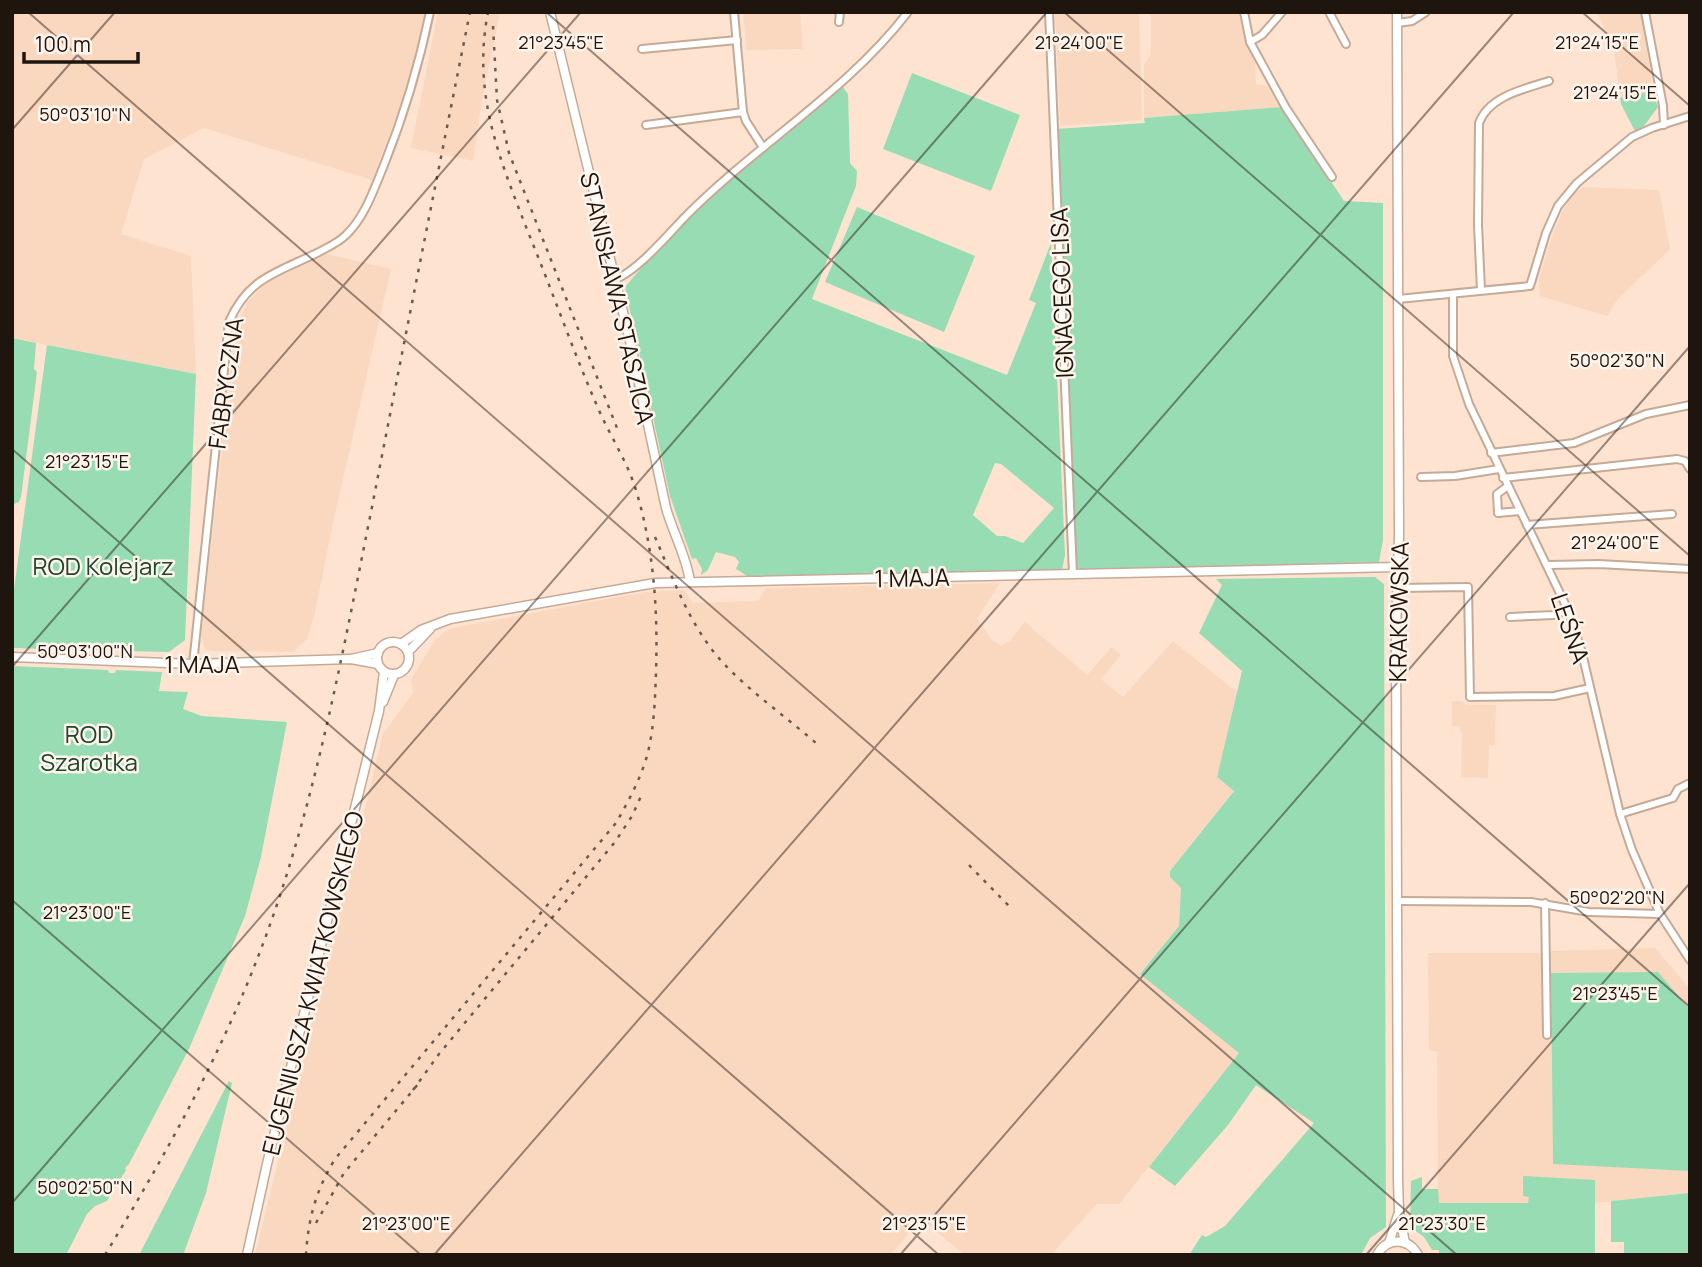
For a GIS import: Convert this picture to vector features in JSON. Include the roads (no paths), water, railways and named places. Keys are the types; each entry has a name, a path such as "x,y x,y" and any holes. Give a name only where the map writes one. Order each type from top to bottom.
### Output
{"street":[{"name":"FABRYCZNA","path":"193,664 229,321 237,303 251,288 266,277 335,244 353,227 367,205 403,118 430,12"},
{"name":"STANISŁAWA STASZICA","path":"550,12 615,279 666,508 688,569 690,582"},
{"path":"734,12 743,112 762,146"},
{"path":"839,22 840,12"},
{"path":"615,279 626,274 709,192 869,58 908,12"},
{"name":"IGNACEGO LISA","path":"1049,12 1073,574"},
{"path":"1244,12 1250,42 1286,108 1332,177"},
{"path":"1250,42 1262,35 1282,12"},
{"path":"1329,12 1346,44"},
{"name":"KRAKOWSKA","path":"1397,12 1399,1212 1405,1243"},
{"path":"1397,23 1412,20 1426,12"},
{"path":"1645,12 1663,106 1664,125"},
{"path":"642,49 737,40"},
{"path":"1480,290 1479,122 1494,102 1549,81"},
{"path":"646,125 743,112"},
{"path":"1398,299 1530,286 1546,233 1566,195 1607,156 1632,137 1690,116"},
{"name":"LEŚNA","path":"1453,294 1453,356 1469,404 1568,610 1582,653 1620,814 1632,850 1660,914 1690,960"},
{"path":"1491,453 1574,443 1646,415 1690,405"},
{"path":"1503,478 1677,459 1685,461 1690,469"},
{"path":"1421,477 1455,476 1499,469"},
{"path":"1508,486 1497,494 1496,510 1498,513 1520,511"},
{"path":"1527,525 1672,514"},
{"path":"1548,565 1599,564 1690,569"},
{"name":"1 MAJA","path":"401,644 421,630 450,619 655,583 1398,567"},
{"path":"1397,588 1468,587 1470,697 1554,696 1590,688"},
{"path":"1510,617 1554,615 1568,610"},
{"name":"1 MAJA","path":"408,652 432,627"},
{"path":"389,643 401,644 408,652 407,667 394,675 381,668 378,653 382,646 389,643"},
{"name":"1 MAJA","path":"12,657 193,664 351,659 378,653"},
{"name":"1 MAJA","path":"351,659 381,668"},
{"name":"EUGENIUSZA KWIATKOWSKIEGO","path":"379,711 381,668"},
{"name":"EUGENIUSZA KWIATKOWSKIEGO","path":"247,1255 379,711 394,675"},
{"path":"1620,814 1673,798 1678,789 1690,783"},
{"path":"1398,901 1545,903 1589,912 1660,914"},
{"path":"1545,903 1547,1035"},
{"name":"KRAKOWSKA","path":"1389,1243 1399,1212"},
{"path":"1377,1255 1382,1247 1389,1243 1405,1243 1418,1255"}],"railway":[{"path":"105,1255 173,1138 214,1058 251,976 285,881 315,776 350,615 470,12"},
{"path":"306,1255 314,1205 335,1159 616,823 641,774 651,736 656,626 654,580 647,535 628,469 580,365 498,151 491,125 483,70 488,12"},
{"path":"493,26 497,100 509,153 617,428"},
{"path":"655,537 684,604 713,651 746,685 816,743"},
{"path":"413,1090 439,1054 615,842 642,794"},
{"path":"969,865 1010,907"},
{"path":"316,1223 344,1173 419,1083"}],"park label":[{"name":"ROD Kolejarz","path":"103,565"},
{"name":"ROD Szarotka","path":"89,747"}]}
